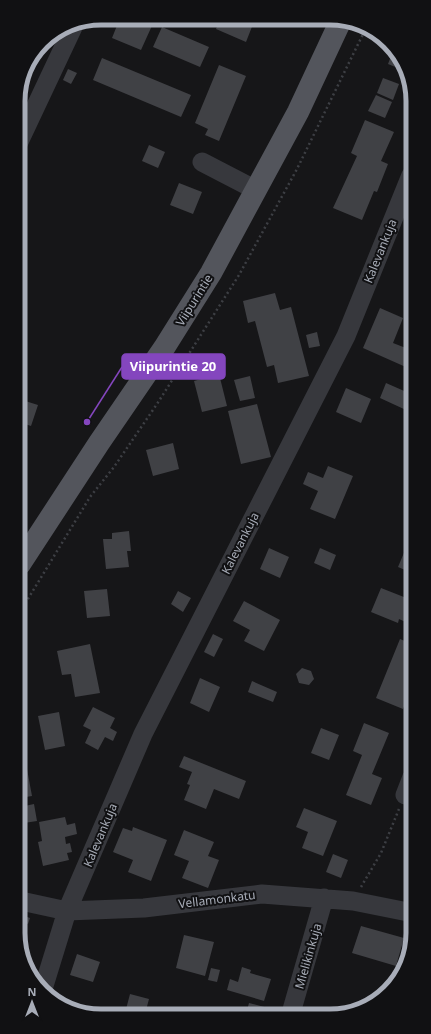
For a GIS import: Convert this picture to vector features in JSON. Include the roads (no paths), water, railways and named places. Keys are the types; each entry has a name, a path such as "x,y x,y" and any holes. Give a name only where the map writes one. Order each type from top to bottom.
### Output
{"main road":[{"name":"Viipurintie","path":"25,556 99,443 164,348 211,273 298,112 338,26"}],"street":[{"path":"25,129 71,31"},
{"path":"202,162 256,190"},
{"name":"Kalevankuja","path":"46,982 68,911 143,734 346,336 406,185"},
{"name":"Vellamonkatu","path":"25,902 68,911 144,908 262,894 353,901 406,912"},
{"name":"Mielikinkuja","path":"292,1009 324,898"}],"place":[{"name":"Viipurintie 20","path":"87,422"}]}
